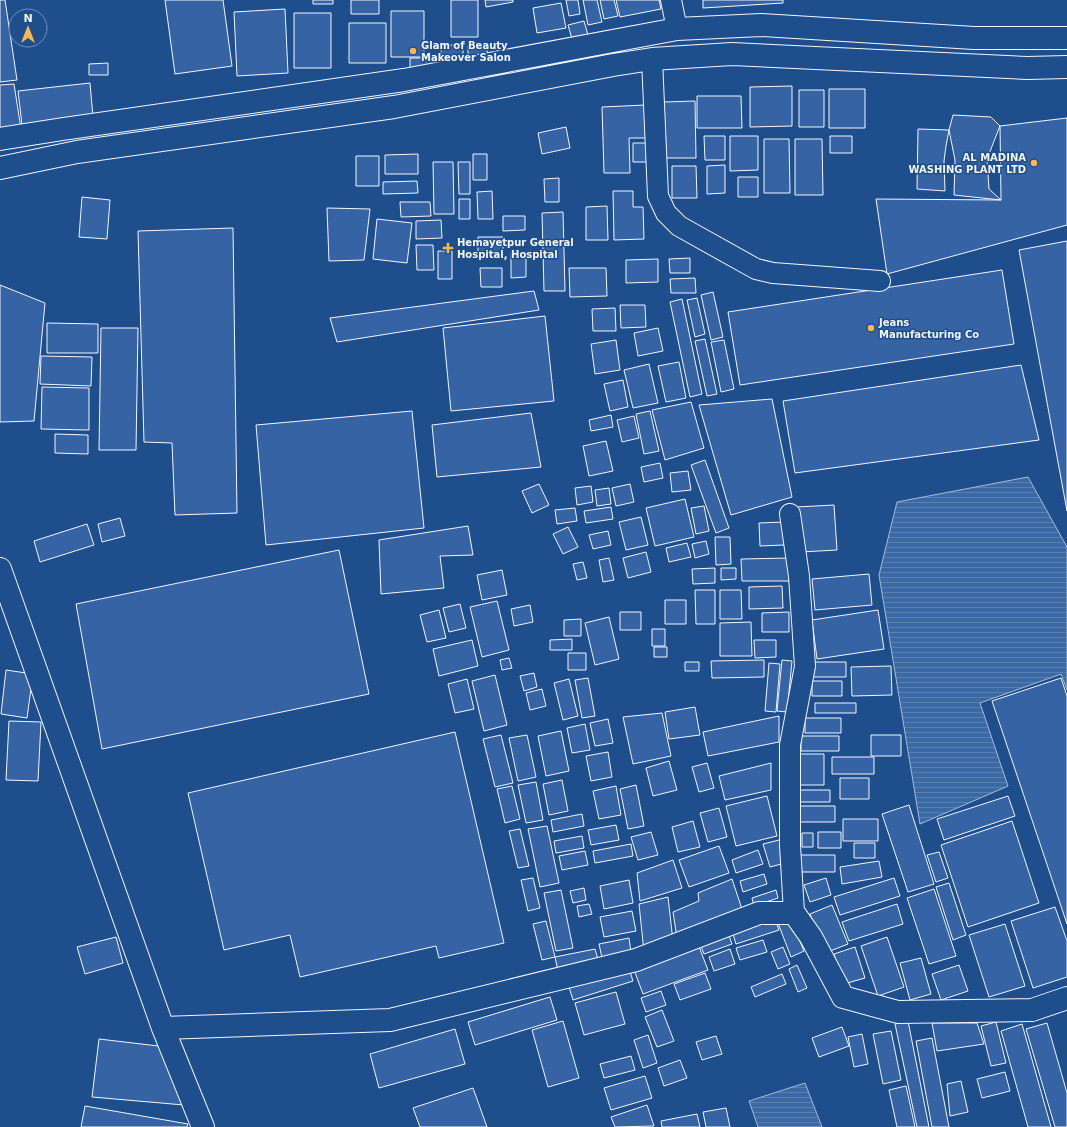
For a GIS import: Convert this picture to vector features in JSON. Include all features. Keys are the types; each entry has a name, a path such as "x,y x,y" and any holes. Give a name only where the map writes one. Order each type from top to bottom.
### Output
{"main road":[{"path":"0,139 404,80 677,29 761,24 974,38 1067,38"},
{"path":"1026,38 1027,68"},
{"path":"0,168 77,152 394,107 613,64 652,58 732,54 1027,68 1067,67"},
{"path":"0,569 163,1028 203,1127"},
{"path":"163,1028 390,1020 636,960 759,913 794,913 811,936 843,996 898,1012 1032,1010 1067,998"}],"street":[{"path":"672,0 677,29"},
{"path":"652,58 658,196 666,213 679,226 756,269 773,272 880,281"},
{"path":"790,514 799,576 805,666 790,745 790,845 794,913"}],"water":[{"path":"1028,477 1067,547 1067,690 1061,674 980,703 1008,786 920,824 879,575 897,502"},
{"path":"805,1083 822,1127 758,1127 749,1101"}],"building":[{"path":"0,0 5,0 8,20 8,48 12,48 17,80 0,82"},
{"path":"165,0 223,0 232,66 175,74"},
{"path":"313,0 333,0 333,4 313,4"},
{"path":"351,0 379,0 379,14 351,14"},
{"path":"451,0 478,0 478,37 451,37"},
{"path":"485,0 513,0 513,2 486,7"},
{"path":"566,0 578,0 580,14 569,16"},
{"path":"583,0 597,0 602,22 588,25"},
{"path":"600,0 614,0 618,16 604,19"},
{"path":"616,0 659,0 661,9 620,17"},
{"path":"703,0 783,0 783,3 703,8"},
{"path":"561,3 566,28 537,33 533,8"},
{"path":"285,9 288,73 237,76 234,12"},
{"path":"391,11 424,11 424,57 391,57"},
{"path":"294,13 331,13 331,68 294,68"},
{"path":"584,21 588,35 572,39 568,25"},
{"path":"349,23 386,23 386,63 349,63"},
{"path":"441,45 463,45 463,61 441,61"},
{"path":"468,46 487,46 487,61 468,61"},
{"path":"410,58 435,58 434,72 410,72"},
{"path":"108,63 108,75 89,75 89,64"},
{"path":"90,83 93,117 22,125 18,91"},
{"path":"14,84 21,129 0,133 0,85"},
{"path":"792,86 792,126 750,127 750,87"},
{"path":"829,89 865,89 865,128 829,128"},
{"path":"799,90 824,90 824,127 799,127"},
{"path":"697,96 741,96 742,128 697,128"},
{"path":"695,101 696,158 664,158 664,102"},
{"path":"645,105 646,138 629,138 630,173 604,173 602,107"},
{"path":"953,115 991,117 1000,126 987,159 989,189 1001,200 954,195 955,160 949,130"},
{"name":"AL MADINA WASHING PLANT LTD","path":"1067,118 1067,225 887,274 876,199 1001,200 1000,126"},
{"path":"566,127 570,148 542,154 538,133"},
{"path":"918,129 949,130 944,161 945,191 917,189"},
{"path":"704,136 725,136 725,160 705,160"},
{"path":"730,136 758,136 758,170 730,171"},
{"path":"830,136 852,136 852,153 830,153"},
{"path":"764,139 789,139 790,193 764,193"},
{"path":"795,139 822,139 823,195 795,195"},
{"path":"633,143 651,143 651,162 633,162"},
{"path":"418,154 418,174 385,174 385,155"},
{"path":"473,154 487,154 487,180 473,180"},
{"path":"356,156 379,156 379,186 356,186"},
{"path":"433,162 453,162 454,214 434,214"},
{"path":"458,162 470,162 470,194 459,194"},
{"path":"725,165 725,193 707,194 707,166"},
{"path":"672,166 696,166 697,198 672,198"},
{"path":"738,177 758,177 758,197 738,197"},
{"path":"559,178 559,202 545,202 544,179"},
{"path":"417,181 418,193 383,194 383,182"},
{"path":"492,191 493,219 478,219 477,192"},
{"path":"613,191 633,191 633,207 643,207 644,239 614,240"},
{"path":"82,197 110,200 107,239 79,237"},
{"path":"459,199 470,199 470,219 459,219"},
{"path":"400,202 430,202 431,216 401,217"},
{"path":"607,206 608,240 586,240 586,207"},
{"path":"327,208 370,209 364,260 329,261"},
{"path":"563,212 565,291 544,291 542,213"},
{"path":"503,216 525,216 525,230 503,231"},
{"path":"377,219 412,223 407,263 373,259"},
{"path":"441,220 442,238 416,239 416,221"},
{"path":"233,228 237,513 175,515 172,443 144,442 138,231"},
{"path":"478,237 503,237 503,254 478,255"},
{"path":"1067,241 1067,511 1019,250"},
{"path":"416,245 433,245 434,270 417,270"},
{"path":"438,251 452,251 452,279 438,279"},
{"path":"511,254 526,254 526,277 511,278"},
{"path":"690,258 690,273 670,273 669,259"},
{"path":"658,259 658,282 626,283 626,260"},
{"path":"480,268 502,268 502,287 481,287"},
{"path":"569,268 606,268 607,296 570,297"},
{"name":"Jeans Manufacturing Co","path":"1002,270 1014,344 740,385 728,312"},
{"path":"695,278 696,293 671,293 670,279"},
{"path":"0,285 45,303 34,421 0,422"},
{"path":"534,291 539,310 337,342 330,318"},
{"path":"713,292 723,337 711,340 701,295"},
{"path":"697,298 705,334 695,337 687,300"},
{"path":"682,299 702,394 690,397 670,302"},
{"path":"620,305 645,305 646,327 621,328"},
{"path":"615,308 616,331 593,331 592,309"},
{"path":"545,316 554,401 451,411 443,328"},
{"path":"47,323 98,324 98,353 47,353"},
{"path":"101,328 138,328 136,450 99,450"},
{"path":"658,328 663,351 638,356 634,333"},
{"path":"705,339 717,394 707,396 695,341"},
{"path":"616,340 620,370 595,374 591,344"},
{"path":"724,340 734,389 721,392 711,342"},
{"path":"41,356 92,357 91,386 40,384"},
{"path":"679,362 686,398 666,402 658,366"},
{"path":"649,364 658,403 633,408 624,370"},
{"path":"1021,365 1039,440 795,473 783,401"},
{"path":"623,380 628,407 610,411 604,384"},
{"path":"42,387 89,388 89,430 41,429"},
{"path":"772,399 792,497 731,515 699,405"},
{"path":"691,402 704,448 665,460 652,410"},
{"path":"412,411 424,528 266,545 256,425"},
{"path":"650,411 659,451 644,454 636,414"},
{"path":"531,413 541,467 437,477 432,425"},
{"path":"611,415 613,427 591,431 589,420"},
{"path":"634,416 639,438 622,442 617,420"},
{"path":"55,434 88,435 88,454 55,453"},
{"path":"606,441 613,471 589,476 583,446"},
{"path":"705,460 729,528 716,533 691,465"},
{"path":"660,463 663,478 644,482 641,467"},
{"path":"688,471 691,490 672,492 670,473"},
{"path":"539,484 549,505 532,513 522,491"},
{"path":"630,484 634,502 616,506 612,488"},
{"path":"591,486 593,502 577,505 575,488"},
{"path":"609,488 611,504 597,506 595,490"},
{"path":"685,499 694,537 655,546 646,508"},
{"path":"834,505 837,550 801,552 796,507"},
{"path":"704,506 709,531 696,534 691,508"},
{"path":"611,507 613,519 586,523 584,511"},
{"path":"575,508 577,521 557,524 555,510"},
{"path":"641,517 648,545 626,550 619,522"},
{"path":"120,518 125,536 102,542 98,524"},
{"path":"784,522 784,545 760,546 759,523"},
{"path":"87,524 94,545 40,562 34,541"},
{"path":"468,526 473,555 440,556 444,588 381,594 379,540"},
{"path":"568,527 578,547 563,554 553,534"},
{"path":"608,531 611,545 593,549 589,535"},
{"path":"715,537 730,537 731,564 716,565"},
{"path":"706,541 709,554 695,558 692,544"},
{"path":"687,543 691,557 669,562 666,548"},
{"path":"339,550 369,694 102,749 76,604"},
{"path":"646,552 651,572 628,578 623,558"},
{"path":"609,558 614,580 603,582 599,560"},
{"path":"791,558 791,581 742,581 741,559"},
{"path":"583,562 587,578 577,580 573,564"},
{"path":"715,568 715,583 693,584 692,569"},
{"path":"721,568 736,568 736,579 721,580"},
{"path":"502,570 507,595 482,600 477,575"},
{"path":"869,574 872,605 815,610 812,579"},
{"path":"782,586 783,608 749,609 749,587"},
{"path":"695,590 715,590 715,624 696,624"},
{"path":"720,590 741,590 742,619 720,619"},
{"path":"665,600 686,600 686,624 665,624"},
{"path":"497,601 509,650 482,657 470,607"},
{"path":"460,604 466,628 449,632 443,608"},
{"path":"530,605 533,622 514,626 511,609"},
{"path":"439,610 446,638 427,642 420,615"},
{"path":"878,610 884,649 817,659 812,620"},
{"path":"620,612 641,612 641,630 620,630"},
{"path":"789,612 789,632 762,632 762,613"},
{"path":"609,617 619,659 595,665 585,623"},
{"path":"581,619 581,636 564,636 564,620"},
{"path":"751,622 752,656 720,656 720,623"},
{"path":"652,629 665,629 665,646 652,646"},
{"path":"572,639 572,650 550,650 550,640"},
{"path":"472,640 478,666 439,676 433,649"},
{"path":"754,640 776,640 776,657 755,658"},
{"path":"654,647 667,647 667,657 654,657"},
{"path":"568,653 586,653 586,670 568,670"},
{"path":"509,658 512,668 502,670 500,660"},
{"path":"764,660 764,677 712,678 711,661"},
{"path":"782,660 792,661 787,712 777,711"},
{"path":"685,662 699,662 699,671 685,671"},
{"path":"812,662 846,662 846,677 812,677"},
{"path":"769,663 780,664 776,712 765,711"},
{"path":"891,666 892,695 852,696 851,667"},
{"path":"6,670 33,674 27,718 1,714"},
{"path":"534,673 537,687 524,691 520,676"},
{"path":"495,675 507,725 484,731 472,681"},
{"path":"588,678 595,716 582,718 575,680"},
{"path":"1061,678 1067,696 1067,924 992,701"},
{"path":"467,679 474,709 455,713 448,684"},
{"path":"569,679 578,716 563,720 554,683"},
{"path":"812,681 842,681 842,696 812,696"},
{"path":"542,689 546,706 530,710 526,693"},
{"path":"815,703 856,703 856,713 815,713"},
{"path":"695,707 700,735 669,739 665,712"},
{"path":"662,713 671,756 633,764 623,717"},
{"path":"779,716 779,742 708,756 703,732"},
{"path":"805,718 841,718 841,733 805,733"},
{"path":"608,719 613,743 595,746 590,723"},
{"path":"9,721 41,722 38,781 6,780"},
{"path":"585,724 590,750 572,753 567,728"},
{"path":"561,731 569,771 546,776 538,736"},
{"path":"455,732 504,943 439,958 436,946 300,977 290,935 224,950 188,793"},
{"path":"501,735 513,783 495,787 483,739"},
{"path":"527,735 536,777 518,781 509,738"},
{"path":"871,735 901,735 901,756 871,756"},
{"path":"801,736 839,736 839,751 801,751"},
{"path":"608,752 612,777 591,781 586,756"},
{"path":"798,754 824,754 824,785 798,785"},
{"path":"832,757 874,757 874,774 832,774"},
{"path":"669,761 677,790 653,796 646,768"},
{"path":"707,763 714,788 699,792 692,767"},
{"path":"771,763 771,790 725,800 719,776"},
{"path":"840,778 869,778 869,799 840,799"},
{"path":"562,780 568,811 549,815 543,784"},
{"path":"536,782 543,820 526,823 518,785"},
{"path":"636,785 644,826 628,829 620,789"},
{"path":"512,786 520,819 505,823 497,789"},
{"path":"616,786 621,815 599,819 593,791"},
{"path":"800,790 830,790 830,802 800,802"},
{"path":"767,796 777,836 736,846 726,806"},
{"path":"1008,796 1015,816 944,840 937,819"},
{"path":"909,805 934,884 908,892 882,814"},
{"path":"800,806 835,806 835,822 800,822"},
{"path":"719,808 727,837 708,842 700,813"},
{"path":"582,814 584,826 553,832 551,820"},
{"path":"843,819 878,819 878,841 843,841"},
{"path":"693,821 700,847 678,852 672,827"},
{"path":"1012,821 1039,903 968,927 941,845"},
{"path":"616,825 619,840 591,845 588,830"},
{"path":"547,826 559,883 540,887 528,829"},
{"path":"520,829 529,866 518,868 509,831"},
{"path":"651,832 658,855 638,860 631,837"},
{"path":"818,832 841,832 841,848 818,848"},
{"path":"802,833 813,833 813,847 802,847"},
{"path":"582,836 584,848 556,853 554,841"},
{"path":"783,839 789,862 770,867 763,844"},
{"path":"854,843 875,843 875,858 854,858"},
{"path":"631,844 633,856 595,863 593,851"},
{"path":"719,846 729,873 689,887 679,860"},
{"path":"758,850 763,864 736,873 732,860"},
{"path":"585,851 588,865 562,870 559,856"},
{"path":"939,852 948,878 936,882 927,855"},
{"path":"799,855 835,855 835,872 799,872"},
{"path":"673,860 682,888 640,901 637,873"},
{"path":"879,861 882,877 842,884 840,867"},
{"path":"764,874 767,884 743,892 740,881"},
{"path":"533,878 540,908 528,911 521,880"},
{"path":"826,878 831,895 810,902 804,885"},
{"path":"894,878 900,896 840,915 834,897"},
{"path":"732,879 742,909 677,938 673,912 699,901 698,893"},
{"path":"629,880 633,903 604,909 600,886"},
{"path":"949,883 966,935 953,940 936,887"},
{"path":"584,888 586,900 573,903 570,891"},
{"path":"934,889 956,956 929,964 907,898"},
{"path":"561,890 573,948 556,951 544,893"},
{"path":"776,890 778,898 754,906 752,898"},
{"path":"668,897 673,941 644,952 639,904"},
{"path":"589,904 592,914 579,917 577,906"},
{"path":"897,904 903,924 849,941 842,922"},
{"path":"832,905 848,944 825,953 810,914"},
{"path":"1055,907 1067,941 1067,977 1033,988 1011,921"},
{"path":"632,911 636,931 604,937 600,917"},
{"path":"774,917 779,930 736,944 732,931"},
{"path":"776,918 791,920 804,951 791,957"},
{"path":"546,921 555,957 542,960 533,924"},
{"path":"1005,924 1025,986 989,997 969,935"},
{"path":"727,930 732,944 704,954 699,941"},
{"path":"116,937 123,963 85,974 77,947"},
{"path":"887,937 904,987 878,996 861,946"},
{"path":"629,938 631,952 602,958 599,944"},
{"path":"763,940 767,952 740,960 736,948"},
{"path":"698,944 708,970 643,994 633,967"},
{"path":"783,947 790,964 778,969 771,952"},
{"path":"855,947 865,978 844,984 834,954"},
{"path":"595,949 599,963 558,971 555,957"},
{"path":"730,949 735,964 714,971 709,957"},
{"path":"921,958 931,994 910,1000 900,963"},
{"path":"797,965 807,988 798,992 789,969"},
{"path":"959,965 968,991 941,1000 932,974"},
{"path":"629,968 633,981 573,1000 569,987"},
{"path":"705,973 711,989 680,1000 674,984"},
{"path":"782,974 786,984 755,997 751,987"},
{"path":"661,991 666,1005 646,1012 641,998"},
{"path":"616,992 625,1024 584,1035 575,1003"},
{"path":"550,997 557,1020 475,1045 468,1022"},
{"path":"662,1010 674,1041 657,1047 645,1017"},
{"path":"563,1021 579,1078 548,1087 532,1030"},
{"path":"908,1021 929,1127 917,1127 895,1024"},
{"path":"996,1022 1006,1063 991,1066 981,1026"},
{"path":"932,1023 977,1023 984,1044 937,1051"},
{"path":"1047,1023 1067,1093 1067,1127 1055,1127 1026,1029"},
{"path":"1022,1024 1051,1127 1028,1127 1001,1031"},
{"path":"842,1027 849,1046 819,1057 812,1038"},
{"path":"455,1029 465,1064 379,1088 370,1054"},
{"path":"891,1031 901,1080 883,1084 873,1034"},
{"path":"862,1034 868,1064 854,1067 848,1037"},
{"path":"648,1035 657,1063 643,1068 634,1040"},
{"path":"716,1036 722,1054 702,1060 696,1042"},
{"path":"932,1038 949,1127 932,1127 916,1041"},
{"path":"99,1039 167,1047 184,1105 92,1097"},
{"path":"631,1056 635,1070 604,1078 600,1064"},
{"path":"680,1060 687,1078 664,1086 658,1068"},
{"path":"1005,1072 1010,1091 982,1098 977,1079"},
{"path":"645,1076 652,1098 611,1110 604,1088"},
{"path":"961,1081 968,1112 950,1116 947,1084"},
{"path":"906,1086 915,1127 897,1127 889,1090"},
{"path":"473,1088 487,1127 420,1127 413,1108"},
{"path":"647,1105 654,1126 615,1127 611,1117"},
{"path":"85,1106 188,1124 187,1127 81,1127"},
{"path":"726,1108 730,1127 706,1127 703,1112"},
{"path":"697,1114 700,1127 662,1127 661,1121"}],"place":[{"name":"Glam of Beauty Makeover Salon","path":"413,51"},
{"name":"AL MADINA WASHING PLANT LTD","path":"1034,163"},
{"name":"Hemayetpur General Hospital, Hospital","path":"448,248"},
{"name":"Jeans Manufacturing Co","path":"871,328"}]}
